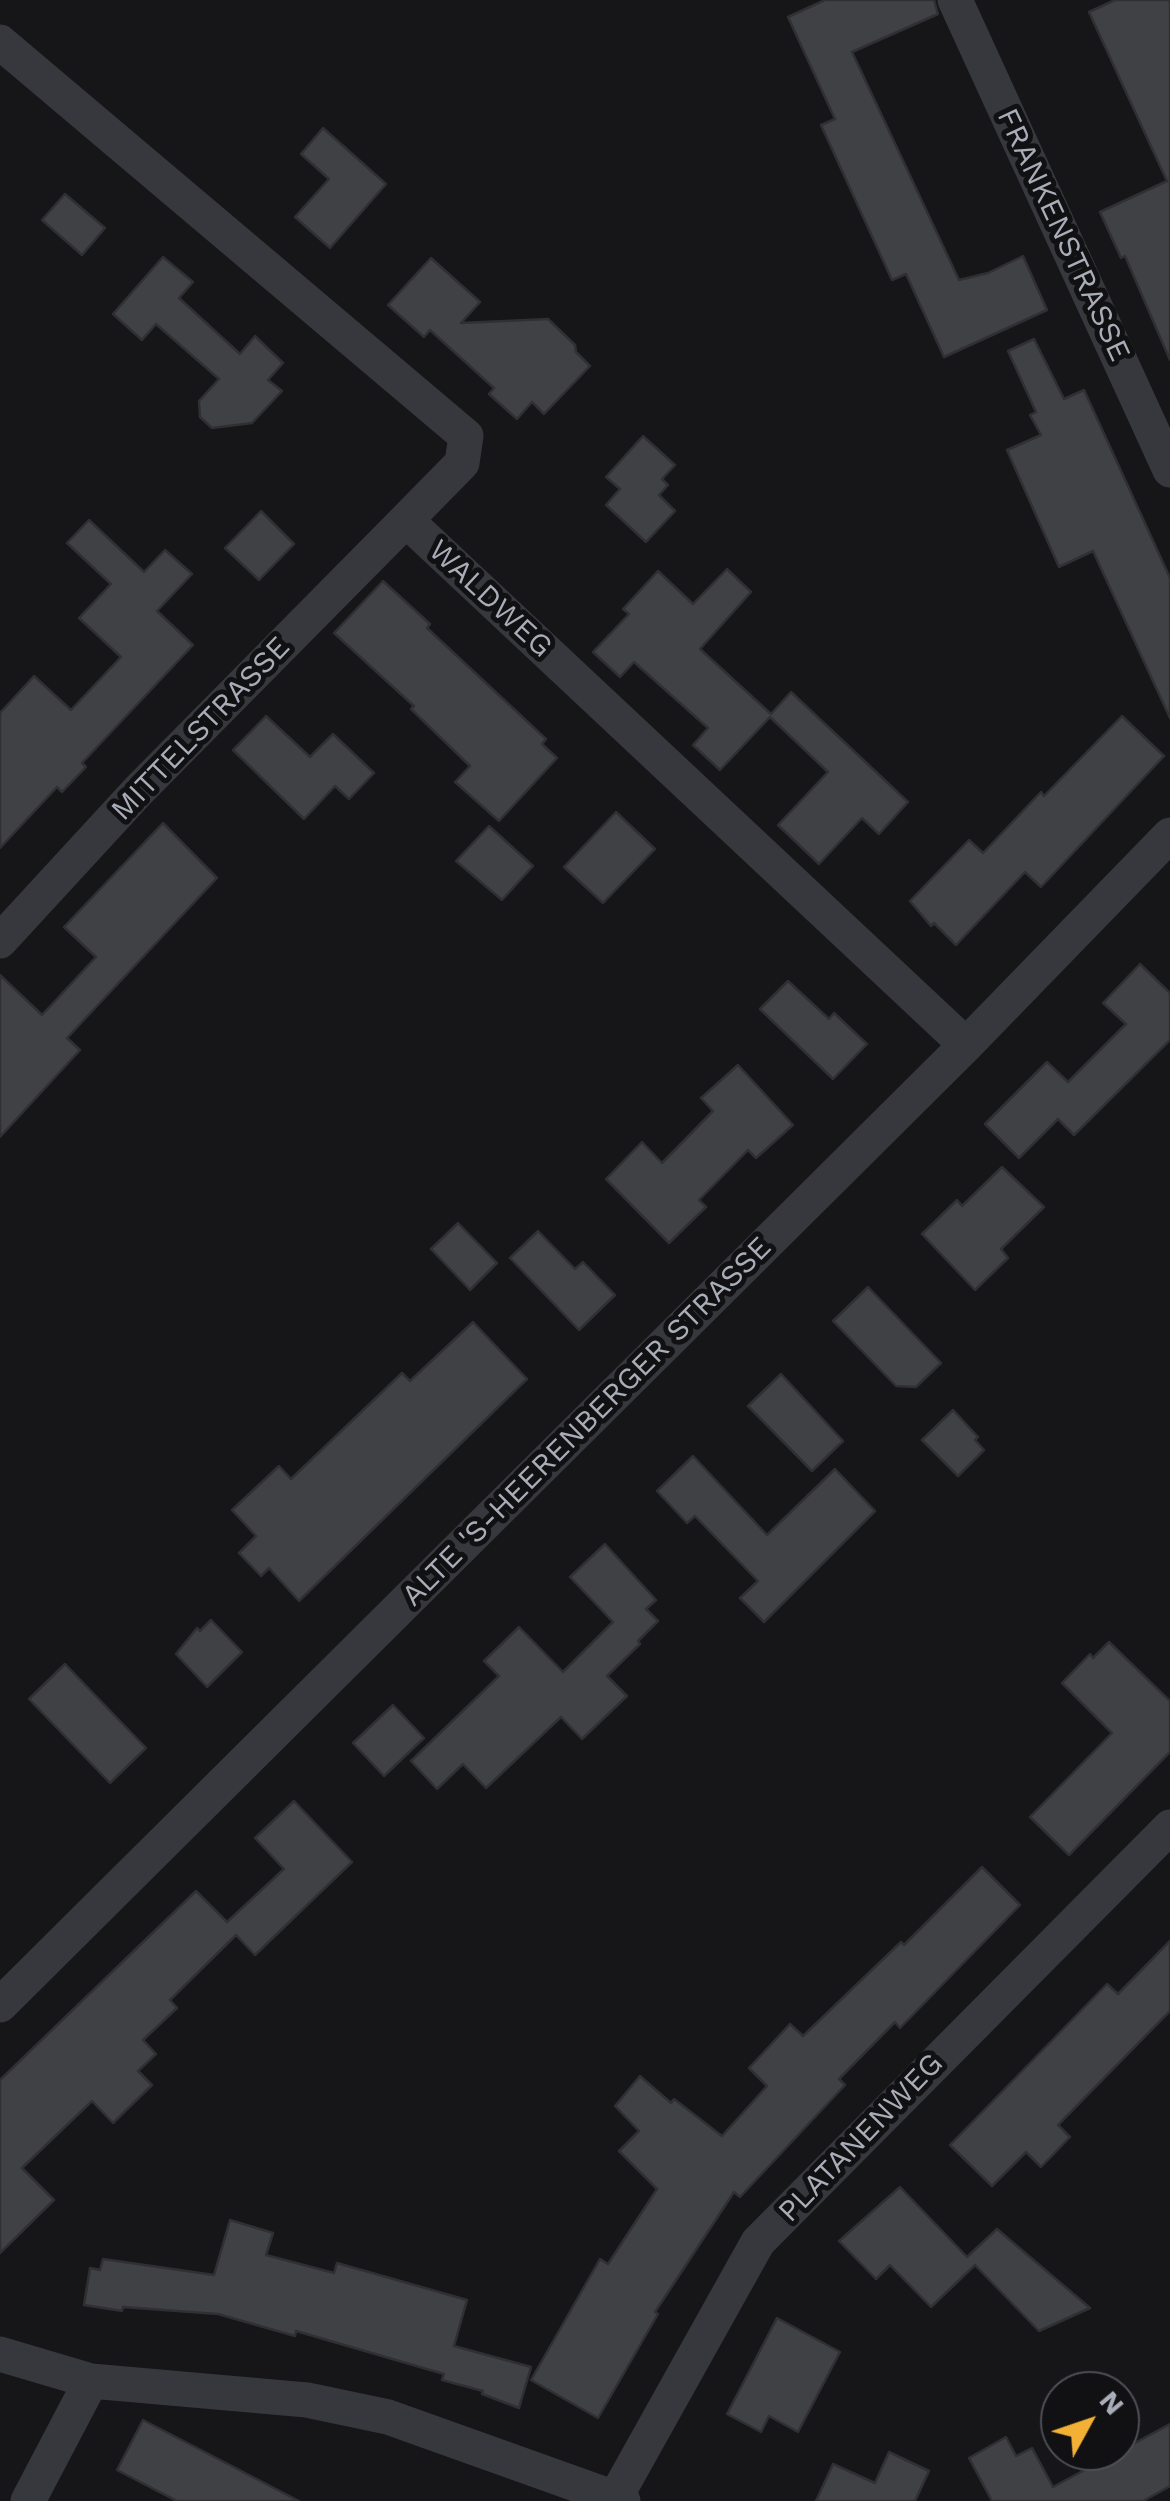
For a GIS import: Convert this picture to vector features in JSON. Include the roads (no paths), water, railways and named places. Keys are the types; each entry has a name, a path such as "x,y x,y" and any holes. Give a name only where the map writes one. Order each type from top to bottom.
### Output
{"street":[{"name":"FRANKENSTRASSE","path":"955,0 1170,470"},
{"name":"WALDWEG","path":"0,42 466,436 462,462 406,520 966,1045"},
{"name":"MITTELSTRASSE","path":"0,941 139,790 406,520"},
{"name":"ALTE 'S-HEERENBERGER STRASSE","path":"0,2005 966,1045 1170,835"},
{"name":"PLATANENWEG","path":"619,2499 758,2242 1170,1826"},
{"path":"0,2354 91,2381 307,2400 388,2418 619,2499"},
{"path":"28,2501 91,2381"}]}
